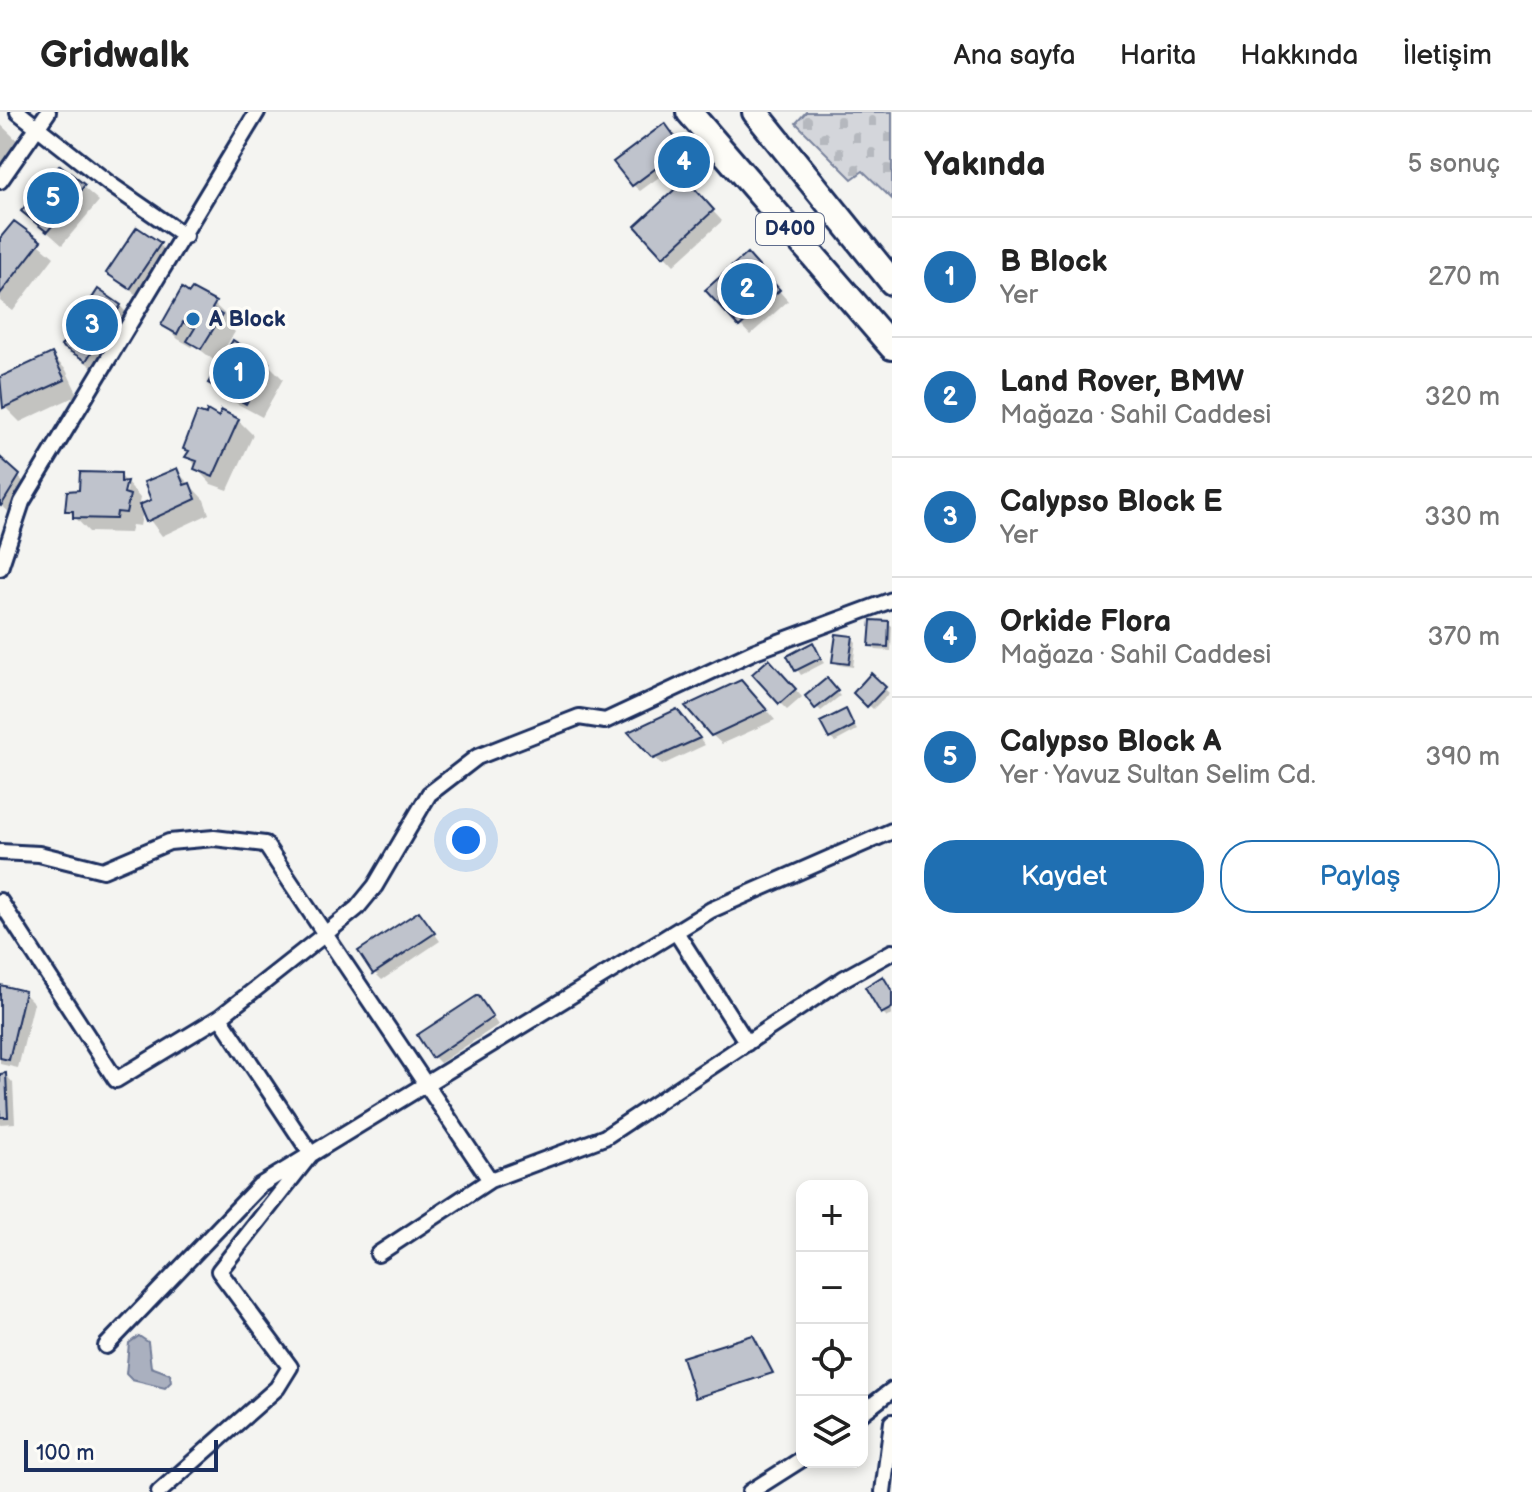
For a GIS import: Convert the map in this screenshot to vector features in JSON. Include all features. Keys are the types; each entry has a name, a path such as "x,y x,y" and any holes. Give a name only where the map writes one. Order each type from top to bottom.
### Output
{"highway":[{"name":"D400","path":"689,112 892,347"},
{"name":"D400","path":"755,112 892,282"}],"street":[{"path":"18,112 111,185 185,236"},
{"path":"0,181 48,112"},
{"path":"0,568 4,538 22,502 257,112"},
{"path":"0,901 116,1080 220,1017 357,908 375,886 429,794 477,757 579,717 605,721 755,651 892,600"},
{"path":"106,1346 259,1186 711,910 892,831"},
{"path":"0,852 39,854 103,870 169,842 214,838 265,844 428,1083 490,1180"},
{"path":"676,932 747,1043"},
{"path":"378,1254 490,1180 605,1137 843,979 891,955"},
{"path":"220,1017 311,1154"},
{"path":"159,1492 277,1388 290,1367 219,1271 311,1154"},
{"path":"868,1408 892,1390"},
{"path":"883,1492 892,1422"},
{"path":"750,1492 796,1463"}],"green space":[{"path":"806,112 892,112 892,199 863,171 852,179 796,123"}],"water":[{"path":"139,1336 148,1342 151,1367 170,1374 171,1382 165,1388 132,1380 126,1374 129,1343"}],"building":[{"path":"665,123 683,148 632,186 613,162"},
{"path":"60,165 85,185 47,232 21,211"},
{"path":"686,179 714,210 663,257 635,226"},
{"path":"14,221 41,241 0,294 0,238"},
{"path":"137,227 161,243 130,289 106,273"},
{"path":"747,253 780,290 739,327 705,290"},
{"name":"A Block","path":"182,288 189,293 192,289 216,302 212,309 222,315 201,349 187,341 195,328 183,322 177,334 161,325"},
{"path":"98,289 121,305 86,361 61,346"},
{"path":"233,340 269,363 246,404 208,383"},
{"path":"52,353 65,380 3,408 0,377"},
{"path":"207,410 219,417 221,410 239,419 213,477 194,469 197,461 185,457 189,451 183,449 197,412 206,415"},
{"path":"0,457 20,475 1,506 0,505"},
{"path":"177,468 184,485 190,483 196,499 146,522 139,505 151,500 144,482"},
{"path":"80,472 121,473 121,482 127,481 124,493 130,495 126,513 117,512 116,519 73,518 73,511 65,511 67,491 79,490"},
{"path":"871,620 889,621 888,647 869,646"},
{"path":"836,634 853,636 849,664 832,662"},
{"path":"813,642 821,658 795,671 787,656"},
{"path":"769,659 796,689 779,704 752,674"},
{"path":"871,673 886,687 867,707 853,693"},
{"path":"827,678 838,691 815,709 805,696"},
{"path":"741,680 767,710 711,736 685,706"},
{"path":"677,709 700,738 653,759 628,732"},
{"path":"846,709 854,726 829,739 820,722"},
{"path":"419,911 435,933 373,974 358,951"},
{"path":"883,976 892,991 892,1008 881,1014 865,987"},
{"path":"0,985 25,991 9,1060 0,1058"},
{"path":"478,995 493,1017 432,1058 417,1035"},
{"path":"6,1073 8,1117 0,1117 0,1074"},
{"path":"753,1335 773,1373 695,1398 682,1357"}],"place":[{"name":"Orkide Flora","path":"684,162"},
{"name":"Calypso Block A","path":"53,198"},
{"name":"Land Rover, BMW","path":"747,289"},
{"name":"A Block","path":"193,319"},
{"name":"Calypso Block E","path":"92,325"},
{"name":"B Block","path":"239,373"}]}
